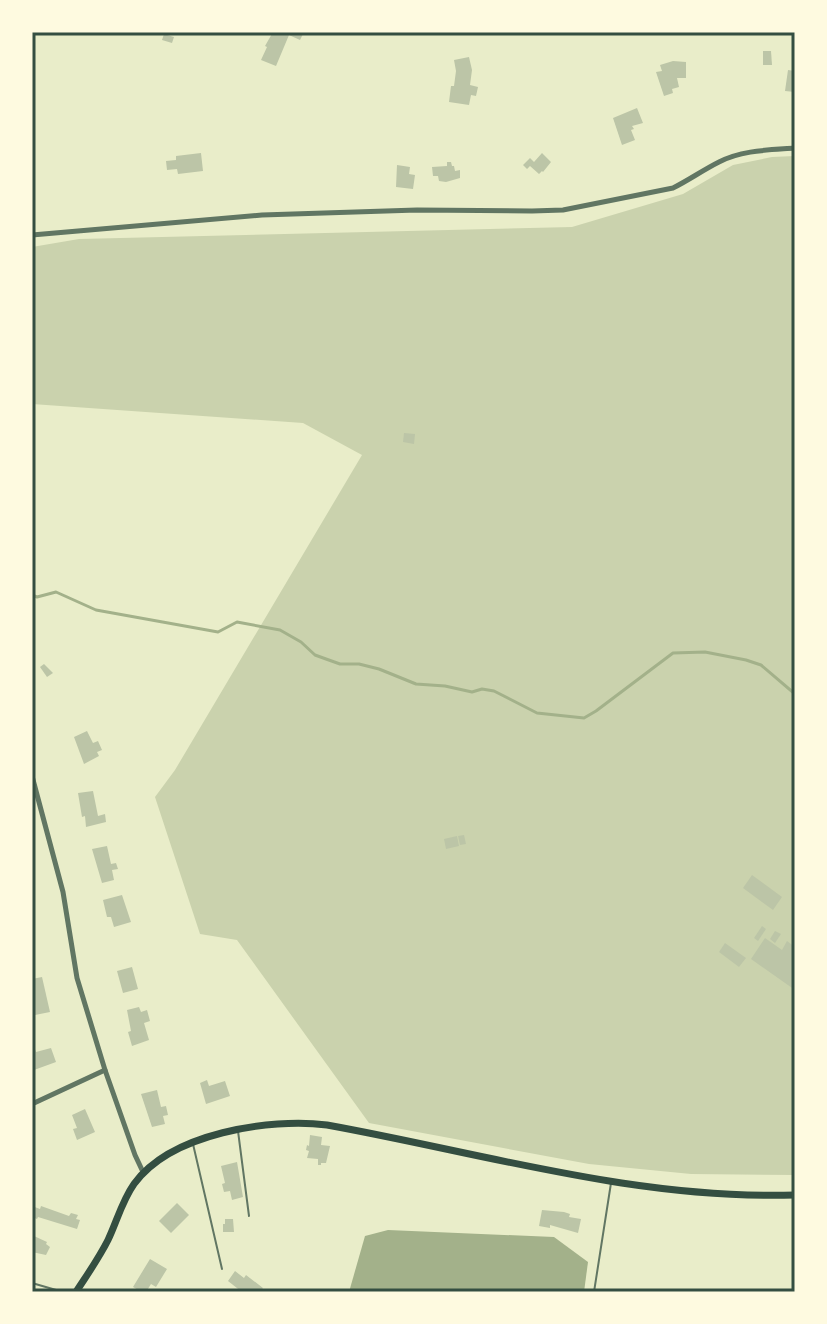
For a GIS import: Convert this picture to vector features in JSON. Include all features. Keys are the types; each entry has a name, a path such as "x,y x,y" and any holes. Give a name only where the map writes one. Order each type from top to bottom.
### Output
{"main road":[{"path":"76,1292 98,1258 128,1193 143,1172 165,1156 193,1143 267,1124 298,1122 327,1125 612,1182 731,1194 795,1195"}],"street":[{"path":"32,235 262,215 417,210 563,210 673,188 720,161 741,154 795,148"},
{"path":"32,776 63,892 77,978 105,1070 143,1172"},
{"path":"32,1104 105,1070"}],"lane":[{"path":"237,1130 249,1216"},
{"path":"193,1143 222,1269"},
{"path":"594,1292 612,1182"},
{"path":"32,1283 63,1292"}],"shaded area":[{"path":"795,156 795,1175 691,1174 589,1164 369,1123 237,940 200,934 155,797 175,770 362,455 303,423 32,404 32,247 79,239 572,227 683,194 733,165"},
{"path":"388,1230 554,1237 588,1262 584,1292 349,1292 365,1236"}],"building":[{"path":"273,32 304,32 300,40 289,35 276,66 261,60"},
{"path":"164,34 174,37 172,43 162,40"},
{"path":"763,51 771,51 772,65 763,65"},
{"path":"469,57 472,70 470,85 478,87 476,96 471,95 469,105 449,102 456,71 454,60"},
{"path":"673,61 686,62 686,78 677,78 679,87 664,96 656,72 662,71 660,65"},
{"path":"788,70 795,71 795,92 785,91"},
{"path":"637,108 643,123 632,126 635,140 622,145 613,118"},
{"path":"201,153 203,171 178,174 177,169 167,170 166,161 176,160 176,156"},
{"path":"542,153 551,162 543,172 539,174 530,166 527,169 523,165 530,158 534,162"},
{"path":"447,162 451,162 455,171 460,170 460,178 439,181 438,176 433,176 432,167 447,166"},
{"path":"397,165 410,167 409,174 415,175 413,189 396,187"},
{"path":"404,433 415,434 414,444 403,442"},
{"path":"44,664 53,673 47,677 40,667"},
{"path":"87,731 93,743 98,741 102,750 97,752 99,756 84,764 74,737"},
{"path":"93,791 98,816 105,814 106,822 86,827 78,793"},
{"path":"464,835 466,844 460,845 458,836"},
{"path":"457,836 459,846 446,849 444,839"},
{"path":"107,846 111,864 116,863 118,869 112,870 114,880 102,883 92,849"},
{"path":"752,875 782,897 773,910 743,888"},
{"path":"122,895 131,922 114,927 111,917 107,917 103,900"},
{"path":"762,926 766,929 758,941 754,938"},
{"path":"775,931 781,934 775,943 770,939"},
{"path":"765,938 782,950 787,941 795,947 795,990 751,959"},
{"path":"725,943 746,958 739,967 719,952"},
{"path":"132,967 138,989 123,993 117,971"},
{"path":"42,977 50,1012 35,1015 32,979"},
{"path":"139,1007 141,1012 147,1010 150,1021 144,1023 149,1040 132,1046 127,1010"},
{"path":"32,1041 36,1052 51,1048 56,1062 34,1070"},
{"path":"207,1080 209,1086 225,1081 230,1096 206,1104 200,1083"},
{"path":"157,1090 161,1107 166,1106 168,1115 163,1116 165,1124 152,1127 141,1094"},
{"path":"85,1109 95,1132 77,1140 72,1115"},
{"path":"310,1135 322,1137 321,1145 330,1146 326,1163 318,1165 318,1159 307,1158"},
{"path":"237,1162 243,1197 232,1200 230,1191 224,1192 221,1166"},
{"path":"177,1203 189,1215 171,1233 159,1221"},
{"path":"32,1206 69,1216 71,1213 78,1215 77,1229 32,1217"},
{"path":"542,1210 564,1212 570,1214 569,1217 581,1219 578,1233 550,1225 550,1228 539,1226"},
{"path":"225,1219 233,1219 234,1232 223,1232"},
{"path":"34,1236 47,1242 50,1247 46,1255 32,1252"},
{"path":"150,1259 167,1269 156,1287 151,1284 146,1292 142,1292 133,1287"},
{"path":"235,1271 263,1288 260,1292 242,1292 228,1281"}],"waterway":[{"path":"32,595 37,597 56,592 96,610 218,632 237,622 280,630 301,642 315,655 340,664 359,664 379,669 416,684 472,692 482,689 494,691 537,713 584,718 673,653 705,652 761,665 795,694"}]}
